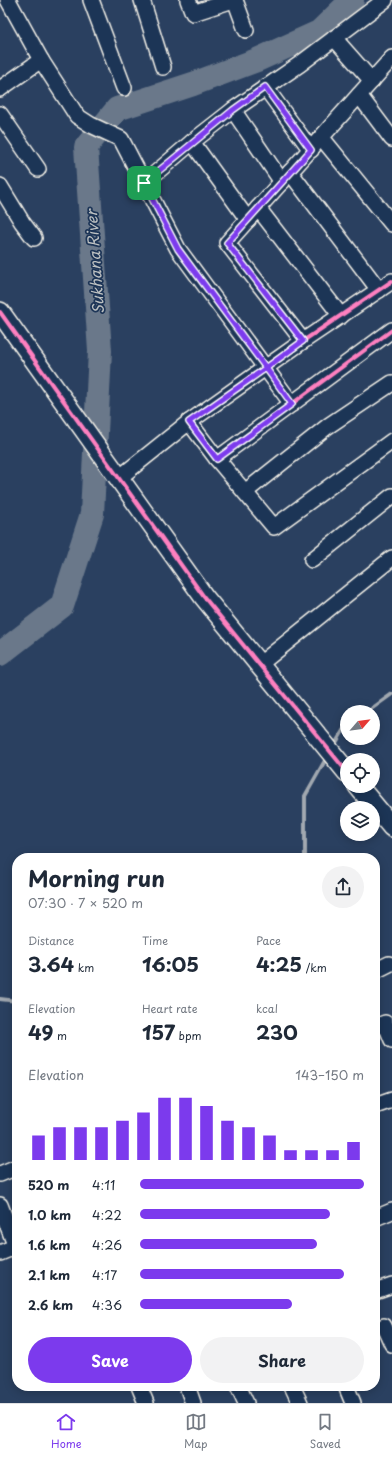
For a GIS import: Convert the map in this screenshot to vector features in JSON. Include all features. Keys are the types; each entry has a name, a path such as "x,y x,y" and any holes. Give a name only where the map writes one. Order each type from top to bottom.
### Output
{"street":[{"path":"8,0 41,60 77,116 91,125 122,139 178,249 292,404"},
{"path":"91,0 124,88"},
{"path":"142,0 163,67"},
{"path":"188,0 193,13 234,0 246,30"},
{"path":"144,183 192,142 233,110 300,64 385,0"},
{"path":"334,38 372,81"},
{"path":"303,341 227,243 392,58"},
{"path":"0,89 41,60"},
{"path":"265,87 311,150"},
{"path":"360,95 392,139"},
{"path":"233,110 286,177 380,290"},
{"path":"0,114 38,169"},
{"path":"322,138 392,224"},
{"path":"192,142 248,220"},
{"path":"0,186 22,222 34,238"},
{"path":"258,208 341,316"},
{"path":"119,478 189,422 303,341 392,281"},
{"path":"0,312 204,597 340,764"},
{"path":"217,459 392,330"},
{"path":"245,492 328,426 392,383"},
{"path":"189,422 217,459 274,527 392,441"},
{"path":"312,560 392,496"},
{"path":"260,664 392,558"},
{"path":"364,793 392,827"},
{"path":"380,968 389,964"},
{"path":"380,1025 385,1023 392,1040"},
{"path":"380,1105 391,1102"},
{"path":"0,1174 12,1169"},
{"path":"0,1205 12,1237"},
{"path":"380,1216 392,1211"},
{"path":"0,1253 12,1249"},
{"path":"380,1289 392,1285"},
{"path":"384,1326 392,1344"},
{"path":"141,1391 146,1403"},
{"path":"189,1391 193,1403"},
{"path":"240,1391 246,1403"},
{"path":"294,1391 300,1403"},
{"path":"348,1391 353,1403"}],"waterway":[{"name":"Sukhana River","path":"0,654 62,606 92,514 100,351 86,147 117,109 193,84 257,60 319,32 352,0"},
{"path":"377,705 392,694"},
{"path":"334,746 340,736"},
{"path":"305,853 305,796 327,757"},
{"path":"0,999 12,1000"}],"cycle path":[{"path":"392,281 303,341 189,422 217,459 392,330"},
{"path":"0,312 204,597 340,763"}],"route":[{"path":"144,183 178,249 266,368 189,422 217,459 292,404 266,368 303,341 227,243 311,150 265,87 192,142 144,183"}]}
